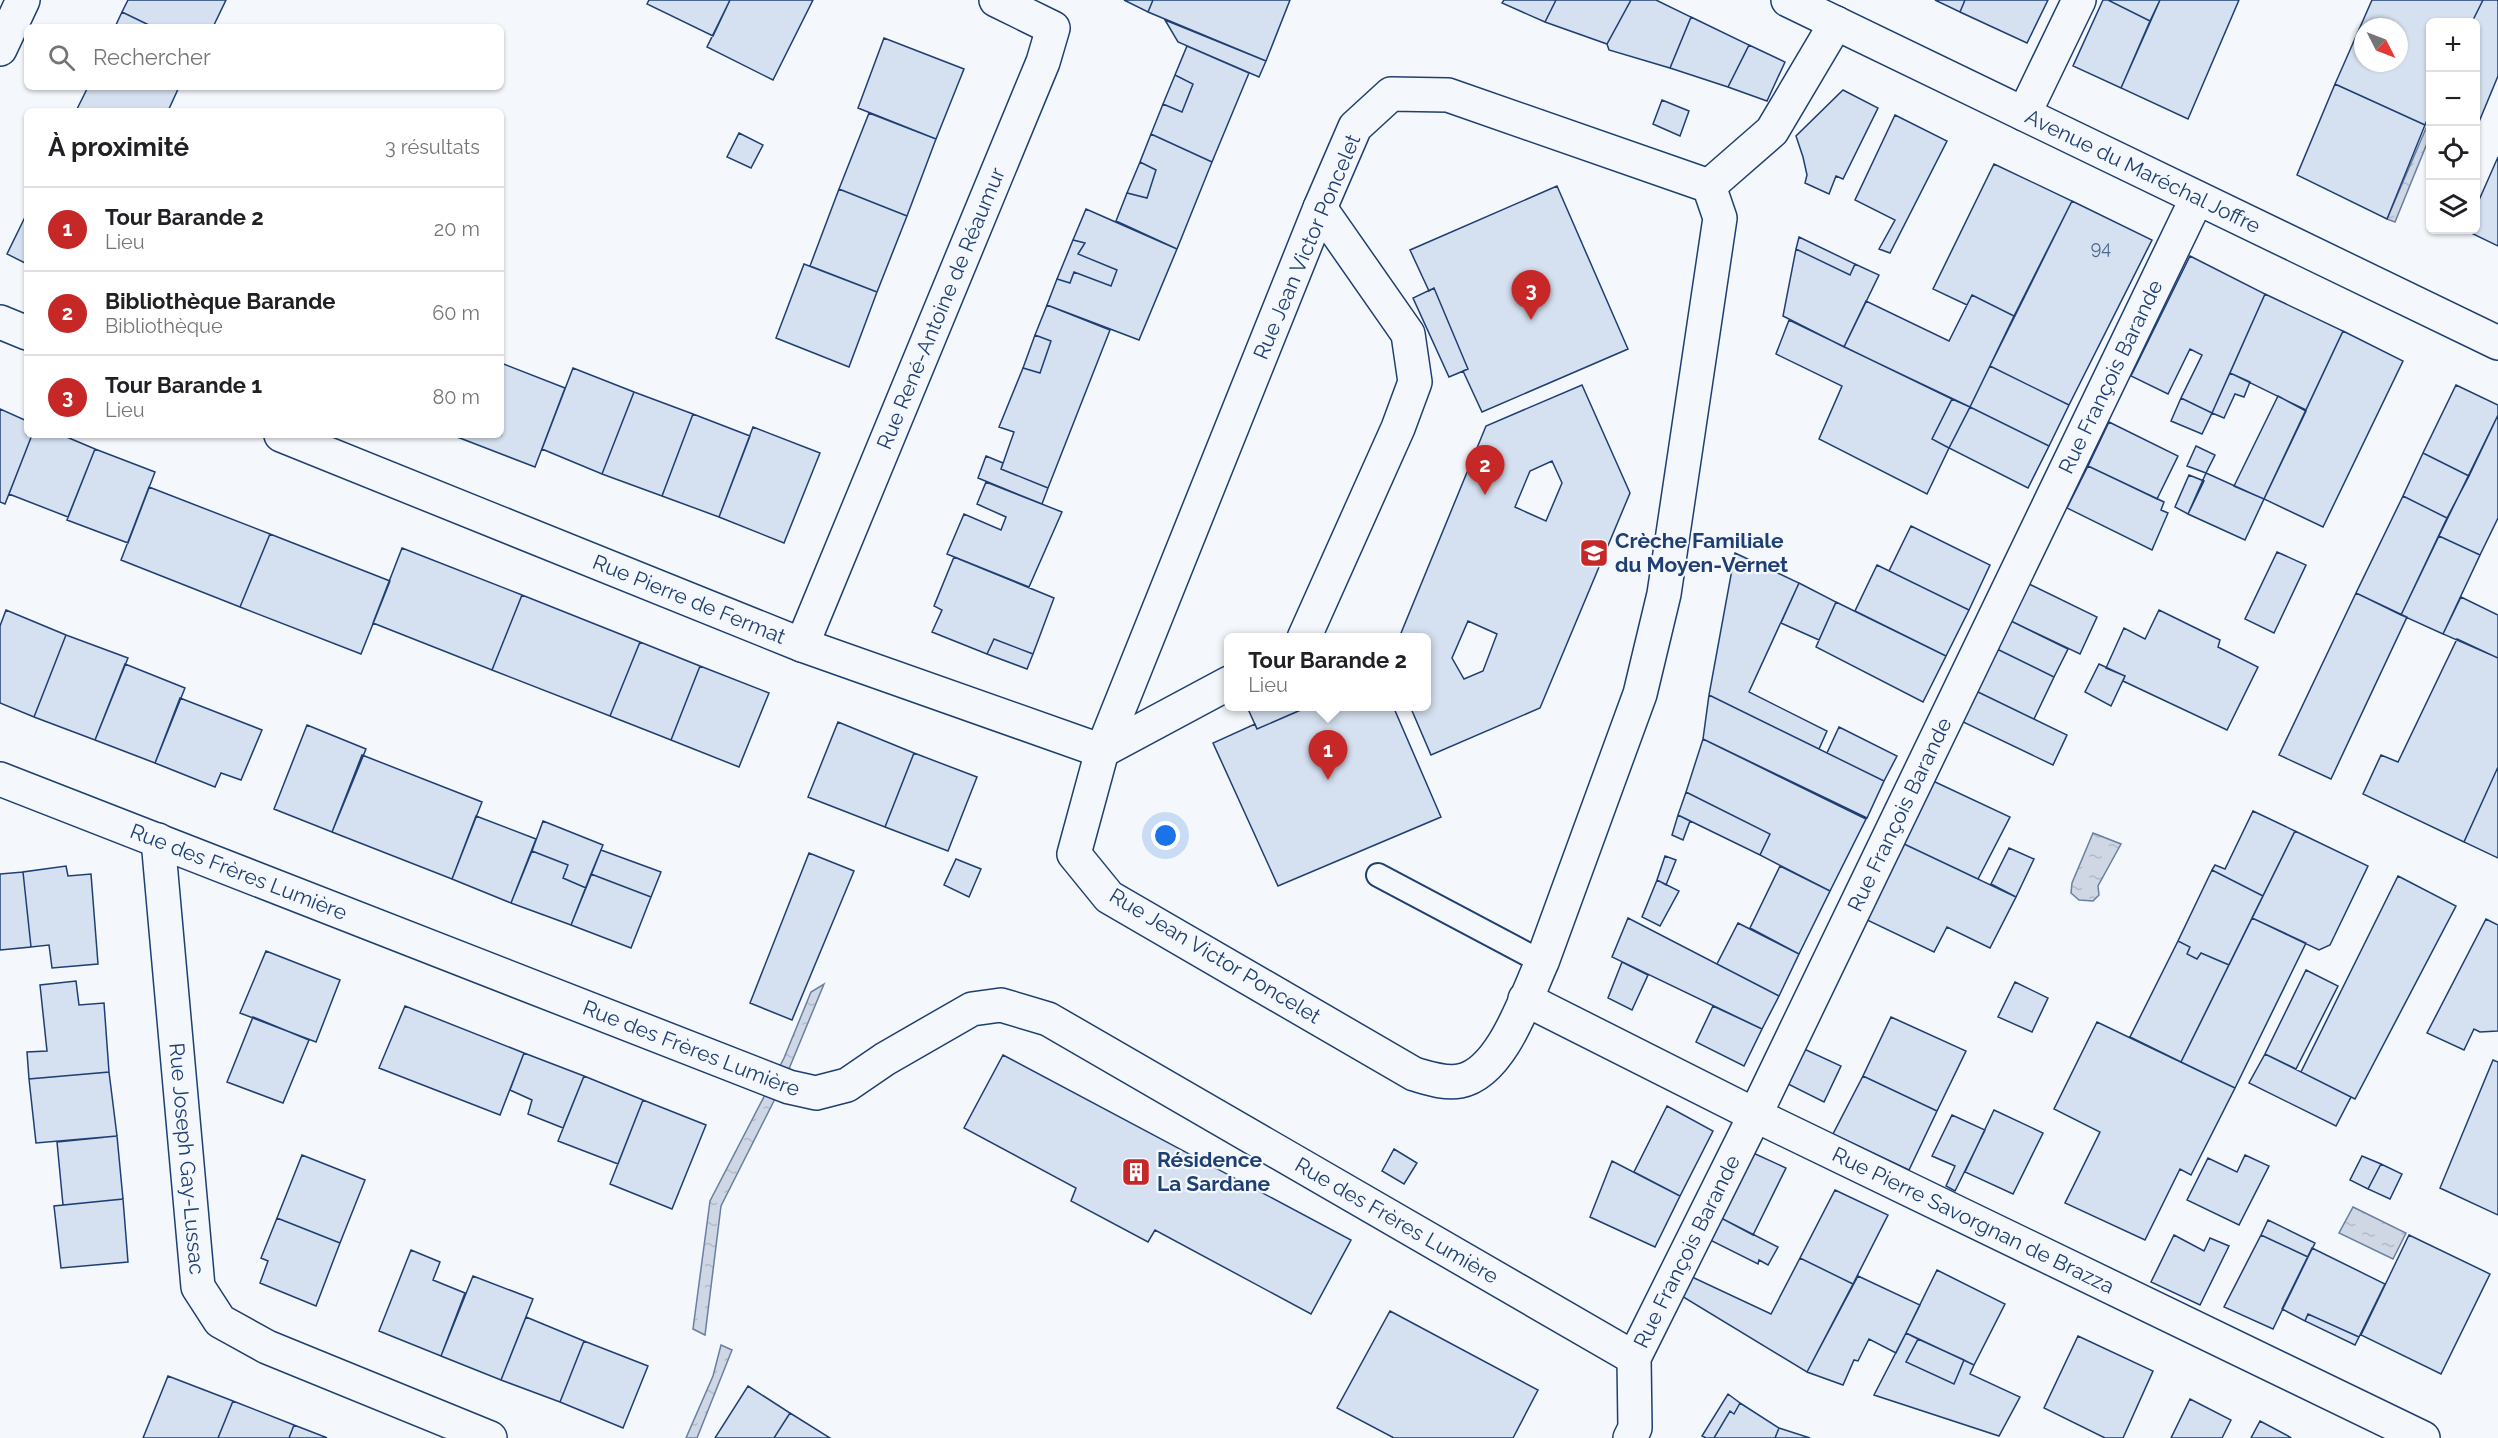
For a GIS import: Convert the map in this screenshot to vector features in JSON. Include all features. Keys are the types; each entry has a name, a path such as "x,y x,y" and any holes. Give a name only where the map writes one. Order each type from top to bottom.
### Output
{"street":[{"path":"0,49 22,0"},
{"name":"Rue René-Antoine de Réaumur","path":"802,645 1044,62 1053,28 996,0"},
{"name":"Avenue du Maréchal Joffre","path":"1788,0 2498,343"},
{"path":"2024,114 2079,0"},
{"path":"1709,186 1772,131 1836,23"},
{"name":"Rue Jean Victor Poncelet","path":"1391,94 1448,95 1709,186 1720,218 1659,616 1640,694 1542,962 1500,1050 1483,1071 1460,1081 1433,1080 1414,1074 1109,897 1074,854 1102,751 1320,208 1355,127 1391,94"},
{"name":"Rue François Barande","path":"1630,1438 1635,1428 1634,1358 1755,1115 2197,198"},
{"path":"1306,633 1398,428 1415,382 1408,334 1320,208"},
{"path":"0,322 24,332"},
{"name":"Rue Pierre de Fermat","path":"287,438 802,645 1102,751"},
{"path":"1102,751 1224,686"},
{"name":"Rue des Frères Lumière","path":"0,779 789,1087 816,1093 847,1085 885,1059 972,1009 1001,1005 1048,1019 1634,1358"},
{"name":"Rue Joseph Gay-Lussac","path":"158,840 198,1287 220,1321 267,1347 490,1438"},
{"name":"Rue Pierre Savorgnan de Brazza","path":"1525,999 1755,1115 2423,1438"}],"lane":[{"path":"1378,875 1542,962"}],"water":[{"path":"2426,128 2426,146 2395,222 2387,219"},
{"path":"2093,833 2121,844 2098,886 2099,895 2093,901 2079,900 2071,893 2072,883"},
{"path":"824,984 784,1081 721,1206 705,1335 693,1329 710,1201 784,1058 811,992"},
{"path":"2353,1207 2406,1233 2393,1259 2339,1233"},
{"path":"721,1345 732,1350 697,1438 686,1438 713,1376"}],"building":[{"path":"128,0 226,0 214,24 147,24 122,12"},
{"path":"649,0 730,0 713,36 647,4"},
{"path":"730,0 813,0 773,80 707,47"},
{"path":"1124,0 1153,0 1148,12"},
{"path":"1153,0 1290,0 1266,61 1148,12"},
{"path":"1504,0 1556,0 1545,22 1502,3"},
{"path":"1556,0 1631,0 1607,44 1545,22"},
{"path":"1631,0 1656,0 1691,17 1670,68 1609,50 1607,44"},
{"path":"1935,0 1965,0 1960,12"},
{"path":"1965,0 2048,0 2027,43 1960,12"},
{"path":"2103,0 2108,0 2150,21 2121,88 2073,66"},
{"path":"2108,0 2160,0 2150,21"},
{"path":"2160,0 2239,0 2188,119 2121,88"},
{"path":"2372,0 2483,0 2474,18 2426,18 2425,125 2335,84 2354,41 2354,72 2408,72 2408,18 2364,18"},
{"path":"2483,0 2498,0 2498,76 2480,119 2480,18 2474,18"},
{"path":"122,12 147,24 116,24"},
{"path":"1691,17 1749,45 1728,87 1670,68"},
{"path":"1165,20 1266,61 1259,77 1178,42"},
{"path":"884,38 964,69 936,139 858,108"},
{"path":"1749,45 1785,62 1767,101 1728,87"},
{"path":"1187,46 1249,73 1212,162 1151,134 1163,104 1182,112 1193,84 1175,75"},
{"path":"1175,75 1193,84 1182,112 1163,104"},
{"path":"2335,84 2425,125 2387,219 2297,175"},
{"path":"86,90 178,90 169,108 78,108"},
{"path":"1843,90 1878,108 1843,179 1836,176 1829,194 1805,183 1807,175 1796,136"},
{"path":"1662,100 1689,111 1680,136 1653,124"},
{"path":"869,113 936,139 907,216 839,189"},
{"path":"1895,115 1947,141 1890,253 1879,249 1895,220 1855,200"},
{"path":"739,133 763,145 751,168 727,157"},
{"path":"1151,134 1212,162 1177,249 1116,221 1127,193 1147,198 1156,170 1140,162"},
{"path":"2498,157 2498,246 2473,234 2480,234 2480,198"},
{"path":"1140,162 1156,170 1147,198 1127,193"},
{"path":"1994,164 2072,201 2014,316 1972,295 1967,305 1933,289"},
{"path":"1557,186 1628,349 1482,412 1463,371 1468,369 1434,288 1429,291 1410,250"},
{"path":"839,189 907,216 877,292 810,266"},
{"path":"2072,201 2152,240 2069,405 1990,366"},
{"path":"1086,209 1177,249 1139,340 1047,305 1057,279 1070,283 1074,272 1111,286 1117,270 1078,254 1085,243 1073,240"},
{"path":"24,219 24,262 7,254"},
{"path":"1799,237 1855,264 1850,275 1796,249"},
{"path":"1073,240 1085,243 1078,254 1117,270 1111,286 1074,272 1070,283 1057,279"},
{"path":"1796,249 1850,275 1855,264 1879,275 1844,347 1783,316"},
{"path":"2190,256 2265,294 2212,413 2181,398 2202,355 2190,349 2168,394 2131,376"},
{"path":"804,264 877,292 849,367 776,338"},
{"path":"1434,288 1468,369 1449,377 1413,298"},
{"path":"2265,294 2343,331 2306,410 2230,373"},
{"path":"1972,295 2014,316 1970,407 1844,347 1866,301 1949,341"},
{"path":"1047,305 1110,330 1048,488 1001,469 1014,432 999,427 1023,368 1040,373 1051,341 1035,335"},
{"path":"1789,320 1952,399 1932,439 1949,448 1927,494 1819,439 1842,386 1776,354"},
{"path":"2343,331 2403,361 2323,527 2264,499"},
{"path":"1035,335 1051,341 1040,373 1023,368"},
{"path":"504,364 565,388 535,467 460,438 504,438"},
{"path":"1990,366 2069,405 2049,446 1970,407"},
{"path":"573,368 634,392 602,474 542,449"},
{"path":"2230,373 2250,382 2244,397 2235,394 2224,418 2212,413"},
{"path":"1582,385 1630,493 1540,708 1431,755 1412,711 1431,711 1431,633 1401,633 1486,426","holes":["1552,461 1562,483 1546,521 1515,507 1530,471","1468,621 1497,634 1483,671 1464,679 1452,658"]},
{"path":"2456,385 2498,405 2498,415 2469,476 2423,453"},
{"path":"634,392 693,414 662,496 602,474"},
{"path":"2278,396 2306,411 2264,499 2234,486"},
{"path":"2181,398 2212,413 2202,434 2171,421"},
{"path":"1952,399 1970,407 1949,448 1932,439"},
{"path":"1970,407 2049,446 2028,488 1949,448"},
{"path":"0,409 24,420 24,438 31,438 5,504 0,502"},
{"path":"693,414 750,436 719,517 662,496"},
{"path":"2498,415 2498,518 2480,555 2439,536"},
{"path":"2109,422 2178,456 2157,499 2088,466"},
{"path":"753,427 820,453 784,543 719,517"},
{"path":"31,438 69,438 95,449 68,517 9,494"},
{"path":"2196,446 2215,455 2206,473 2187,466"},
{"path":"95,449 155,472 128,543 67,520"},
{"path":"2423,453 2469,476 2447,518 2403,496"},
{"path":"986,456 1003,463 1001,469 1048,488 1042,504 978,478"},
{"path":"2088,466 2164,502 2161,510 2168,513 2152,550 2067,508"},
{"path":"2206,473 2264,499 2245,540 2188,514"},
{"path":"2189,475 2204,481 2188,514 2175,507"},
{"path":"986,482 1062,512 1029,587 947,554 964,514 1001,530 1006,517 977,504"},
{"path":"149,487 270,534 240,607 121,560"},
{"path":"2403,496 2447,518 2401,615 2356,593"},
{"path":"1911,526 1990,565 1969,610 1889,571"},
{"path":"270,534 390,581 361,654 240,607"},
{"path":"2439,536 2480,555 2443,634 2401,615"},
{"path":"402,548 522,595 492,670 373,623"},
{"path":"2277,552 2306,565 2274,633 2245,619"},
{"path":"1735,553 1799,583 1749,692 1827,731 1819,749 1709,695"},
{"path":"954,557 1054,598 1033,654 994,639 987,654 932,632 942,610 934,606"},
{"path":"1877,565 1969,610 1946,656 1855,611"},
{"path":"1799,583 1836,602 1819,640 1781,623"},
{"path":"2029,584 2097,617 2080,654 2011,621"},
{"path":"2356,593 2407,617 2331,779 2279,755"},
{"path":"522,595 640,642 610,716 492,670"},
{"path":"2461,597 2498,615 2498,658 2443,634"},
{"path":"1836,602 1946,656 1923,702 1816,647"},
{"path":"6,610 66,635 34,717 0,703 0,626"},
{"path":"2159,610 2220,640 2218,647 2258,667 2227,730 2123,681 2125,676 2106,668 2124,628 2145,639"},
{"path":"2011,621 2068,649 2054,677 1997,649"},
{"path":"66,635 128,658 95,740 34,717"},
{"path":"994,639 1033,654 1027,669 987,654"},
{"path":"2457,639 2498,658 2498,767 2464,842 2363,794 2381,755 2398,762"},
{"path":"640,642 700,666 671,740 610,716"},
{"path":"1997,649 2054,677 2034,719 1976,691"},
{"path":"125,664 185,688 155,763 95,740"},
{"path":"2099,664 2125,676 2111,706 2085,692"},
{"path":"700,666 769,693 739,767 671,740"},
{"path":"1976,691 2067,735 2053,765 1961,721"},
{"path":"1709,695 1884,781 1867,818 1703,739"},
{"path":"180,698 262,730 241,780 221,773 215,787 155,763"},
{"path":"1249,711 1298,711 1257,729"},
{"path":"1298,711 1395,711 1441,817 1278,886 1213,743 1255,724 1257,729"},
{"path":"838,722 914,753 885,827 808,797"},
{"path":"307,725 366,749 332,832 274,809"},
{"path":"1839,727 1897,756 1884,781 1827,753"},
{"path":"1703,739 1866,819 1830,891 1760,855 1770,834 1686,792"},
{"path":"914,753 977,777 948,851 885,827"},
{"path":"362,755 482,802 452,879 332,832"},
{"path":"2498,767 2498,858 2464,842"},
{"path":"1933,781 2010,817 1978,879 1902,843"},
{"path":"1686,792 1770,834 1760,855 1678,815"},
{"path":"2253,811 2295,831 2263,896 2212,870 2215,865 2225,869"},
{"path":"1678,815 1690,821 1683,840 1672,835"},
{"path":"476,816 536,839 511,903 452,879"},
{"path":"543,821 603,845 586,888 563,878 568,865 532,851"},
{"path":"2295,831 2368,866 2330,945 2319,950 2252,918"},
{"path":"1902,843 2016,897 1990,948 1947,927 1934,952 1865,919"},
{"path":"2009,848 2034,859 2016,897 1991,884"},
{"path":"601,850 661,872 651,897 591,874"},
{"path":"532,851 568,865 563,878 586,888 571,925 511,903"},
{"path":"809,853 854,871 792,1020 750,1003"},
{"path":"1665,856 1676,860 1666,885 1657,880"},
{"path":"956,859 981,869 969,897 944,885"},
{"path":"66,866 68,876 91,874 98,964 52,968 49,945 31,947 23,872"},
{"path":"1780,866 1830,891 1799,954 1750,928"},
{"path":"2212,870 2263,896 2229,965 2201,953 2197,959 2187,954 2190,947 2178,941"},
{"path":"23,872 31,947 0,950 0,874"},
{"path":"591,874 651,897 631,948 571,925"},
{"path":"2398,876 2456,906 2355,1099 2301,1072"},
{"path":"1657,880 1679,891 1660,926 1642,917"},
{"path":"1628,918 1779,996 1762,1029 1612,957"},
{"path":"2252,918 2306,943 2235,1088 2181,1062"},
{"path":"2486,919 2498,925 2498,1031 2480,1032 2474,1029 2464,1050 2427,1033"},
{"path":"1738,923 1799,954 1779,996 1717,964"},
{"path":"2178,941 2190,947 2187,954 2197,959 2201,953 2229,965 2181,1062 2130,1037"},
{"path":"266,951 340,980 316,1042 240,1013"},
{"path":"1622,962 1648,975 1632,1010 1608,998"},
{"path":"2306,970 2338,986 2296,1069 2265,1054"},
{"path":"76,981 79,1005 104,1003 109,1072 29,1079 27,1052 47,1051 40,985"},
{"path":"2015,982 2048,998 2032,1032 1998,1017"},
{"path":"405,1006 524,1053 500,1115 379,1068"},
{"path":"1713,1006 1762,1029 1744,1066 1696,1042"},
{"path":"253,1017 309,1040 283,1103 227,1082"},
{"path":"1891,1017 1966,1051 1937,1111 1863,1076"},
{"path":"2097,1022 2235,1088 2191,1175 2180,1169 2145,1240 2065,1203 2100,1132 2054,1109"},
{"path":"1802,1048 1841,1066 1824,1102 1784,1082"},
{"path":"524,1053 584,1076 563,1128 528,1114 532,1100 510,1090"},
{"path":"2265,1054 2351,1097 2336,1126 2249,1083"},
{"name":"Résidence La Sardane","path":"1003,1055 1351,1240 1311,1314 1155,1230 1148,1242 1071,1201 1076,1188 964,1128"},
{"path":"2493,1060 2498,1062 2498,1215 2440,1188"},
{"path":"109,1072 117,1136 36,1143 29,1079"},
{"path":"584,1076 643,1100 618,1164 558,1141"},
{"path":"1863,1076 1937,1111 1909,1170 1833,1134"},
{"path":"643,1100 706,1125 672,1209 610,1184"},
{"path":"1667,1106 1713,1131 1680,1196 1634,1172"},
{"path":"1994,1110 2043,1133 2013,1194 1965,1172"},
{"path":"1952,1115 1985,1130 1955,1191 1946,1186 1955,1166 1932,1156"},
{"path":"117,1136 123,1199 63,1205 57,1142"},
{"path":"1394,1149 1417,1163 1404,1184 1382,1171"},
{"path":"1751,1152 1786,1168 1753,1235 1719,1217"},
{"path":"302,1155 365,1180 340,1243 277,1218"},
{"path":"2245,1155 2269,1166 2239,1225 2187,1200 2208,1158 2237,1172"},
{"path":"2362,1156 2381,1164 2368,1189 2350,1180"},
{"path":"1612,1161 1680,1196 1655,1247 1590,1217"},
{"path":"2381,1164 2402,1174 2390,1199 2368,1189"},
{"path":"1835,1190 1888,1215 1853,1284 1800,1258"},
{"path":"123,1199 128,1262 61,1268 54,1206"},
{"path":"1719,1217 1778,1247 1768,1265 1759,1260 1758,1264 1708,1239"},
{"path":"277,1218 340,1243 316,1306 260,1283 268,1261 261,1258"},
{"path":"2268,1220 2315,1243 2308,1257 2261,1235"},
{"path":"2174,1235 2204,1251 2210,1238 2229,1246 2200,1305 2151,1282"},
{"path":"2261,1235 2308,1257 2273,1329 2224,1307"},
{"path":"2409,1235 2490,1274 2441,1374 2361,1335"},
{"path":"2312,1248 2385,1284 2359,1337 2308,1314 2305,1321 2282,1309"},
{"path":"411,1250 440,1262 433,1280 465,1293 441,1356 379,1331"},
{"path":"1800,1258 1853,1284 1807,1372 1680,1295 1690,1276 1771,1314"},
{"path":"1937,1270 2005,1304 1974,1365 1906,1333"},
{"path":"473,1276 533,1299 501,1380 441,1356"},
{"path":"1858,1276 1920,1305 1896,1353 1869,1339 1858,1361 1854,1360 1843,1385 1807,1372"},
{"path":"1390,1311 1538,1390 1513,1438 1394,1438 1337,1408"},
{"path":"2308,1314 2359,1337 2355,1345 2305,1321"},
{"path":"526,1317 584,1341 560,1402 501,1380"},
{"path":"1906,1333 1918,1339 1906,1362 1954,1384 1964,1360 1974,1365 1970,1374 2020,1397 1999,1436 1874,1395"},
{"path":"2078,1336 2153,1371 2123,1438 2105,1438 2044,1408"},
{"path":"1918,1339 1964,1360 1954,1384 1906,1362"},
{"path":"584,1341 648,1366 623,1428 560,1402"},
{"path":"168,1376 233,1401 218,1438 143,1438"},
{"path":"748,1386 790,1413 774,1438 715,1438"},
{"path":"1728,1394 1740,1403 1734,1414 1730,1411 1714,1438 1702,1436"},
{"path":"2190,1399 2231,1420 2222,1438 2171,1438"},
{"path":"233,1401 294,1425 289,1438 218,1438"},
{"path":"1740,1403 1779,1428 1775,1438 1714,1438 1730,1411 1734,1414"},
{"path":"790,1413 830,1438 774,1438"},
{"path":"2260,1421 2290,1437 2291,1438 2251,1438"},
{"path":"294,1425 325,1437 327,1438 289,1438"},
{"path":"1779,1428 1810,1438 1775,1438"}],"place":[{"name":"Tour Barande 1","path":"1531,320"},
{"name":"Bibliothèque Barande","path":"1485,495"},
{"name":"Crèche Familiale du Moyen-Vernet","path":"1594,553"},
{"name":"Tour Barande 2","path":"1328,780"},
{"name":"Résidence La Sardane","path":"1136,1172"}]}
